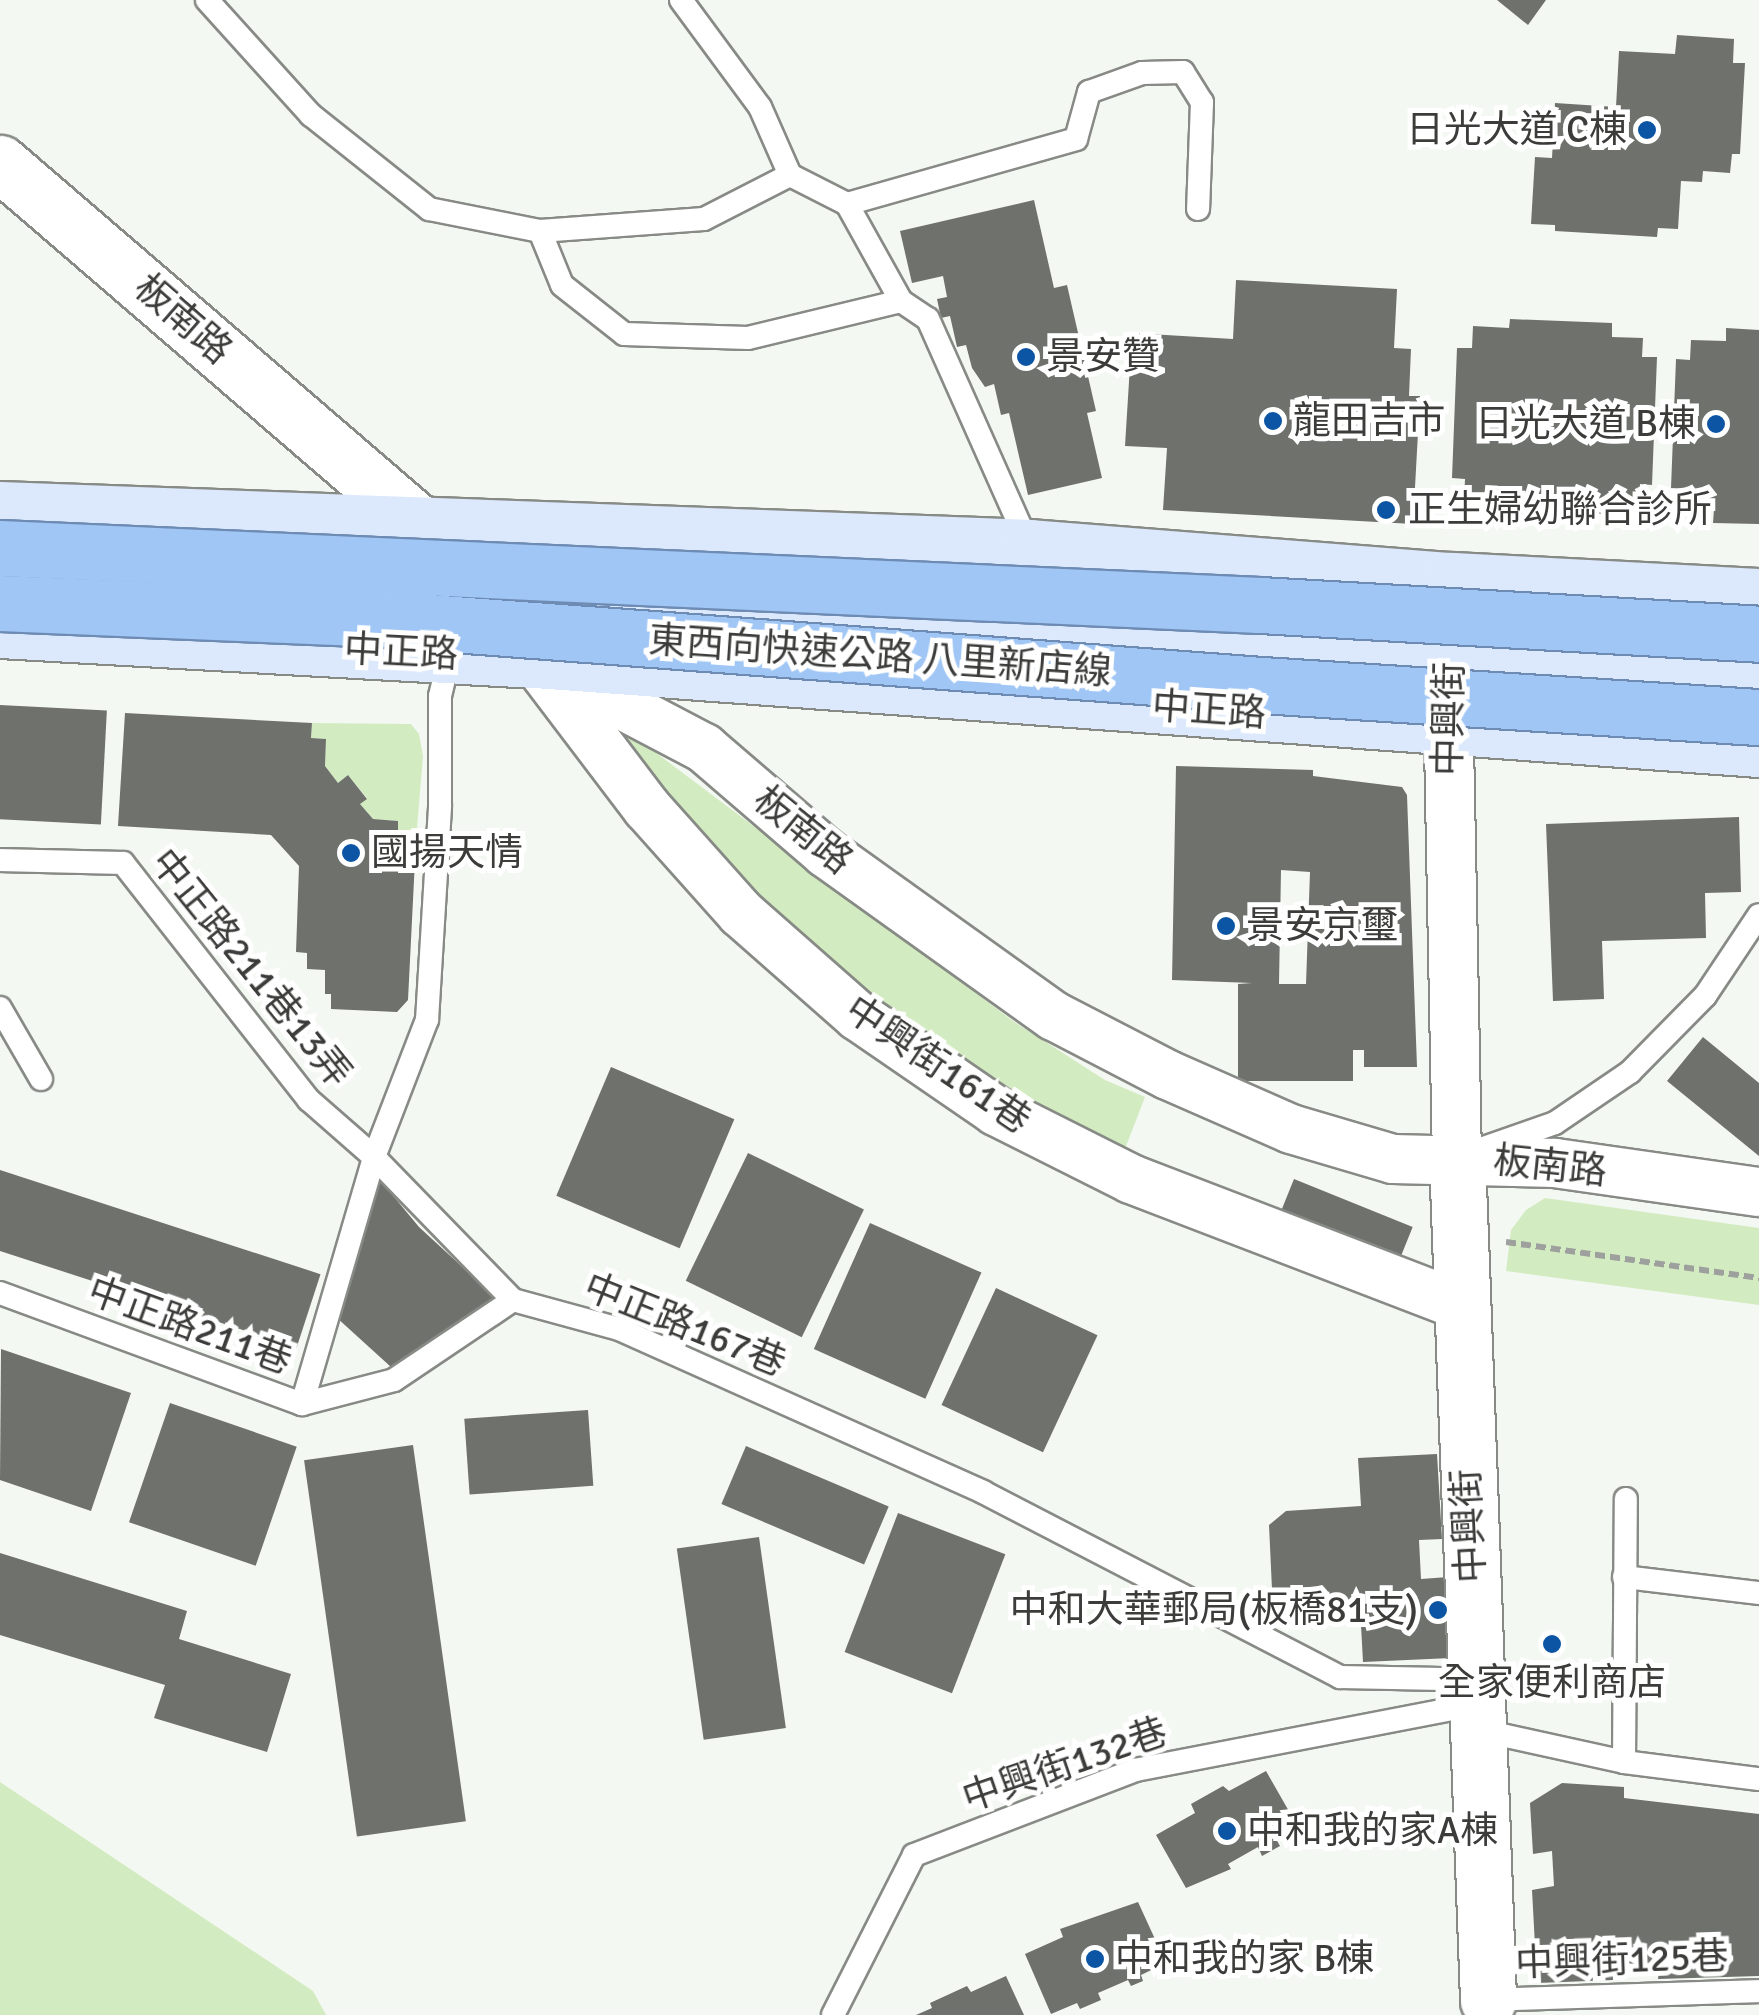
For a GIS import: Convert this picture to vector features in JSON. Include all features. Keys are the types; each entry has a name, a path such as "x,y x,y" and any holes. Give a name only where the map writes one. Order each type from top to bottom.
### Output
{"highway":[{"name":"東西向快速公路 八里新店線","path":"0,548 1201,602 1759,634"},
{"name":"東西向快速公路 八里新店線","path":"0,603 401,620 1262,686 1759,717"}],"main road":[{"path":"0,509 1030,547 1452,580 1759,596"},
{"name":"中正路","path":"0,574 92,582 362,588 976,624 1078,636 1759,671"},
{"name":"中正路","path":"0,630 535,660 1759,749"}],"street":[{"name":"板南路","path":"0,164 416,522 535,660 704,748 826,853 1054,1016 1168,1075 1291,1129 1393,1159 1457,1157 1556,1163 1759,1192"},
{"name":"中興街","path":"1452,580 1446,727 1459,1304 1488,2007"},
{"name":"中興街161巷","path":"535,660 647,808 741,913 858,1016 996,1111 1130,1179 1459,1304"}],"lane":[{"path":"207,0 311,115 429,210 540,231 704,219 790,175"},
{"path":"682,0 760,108 790,175 847,204 901,301 928,318 1030,547"},
{"path":"847,204 1076,139 1089,92 1142,74 1183,72 1202,102 1198,210"},
{"path":"540,231 562,284 624,334 748,338 901,301"},
{"path":"302,1404 374,1156 427,1020 440,805 440,696 450,655 476,596"},
{"name":"中正路211巷13弄","path":"0,860 124,863 309,1100 374,1156"},
{"path":"1457,1157 1556,1123 1630,1072 1705,996 1759,915"},
{"path":"0,1008 41,1079"},
{"path":"374,1156 513,1300"},
{"name":"中正路211巷","path":"0,1294 302,1404 394,1380 513,1300"},
{"name":"中正路167巷","path":"513,1300 619,1329 965,1484 1340,1676 1442,1679 1478,1717"},
{"path":"1624,1762 1626,1499"},
{"path":"1624,1577 1759,1593"},
{"path":"1478,1717 1624,1762 1759,1779"},
{"name":"中興街132巷","path":"833,2015 914,1855 1135,1770 1478,1717"},
{"name":"中興街125巷","path":"1488,2007 1759,1991"}],"path":[{"path":"1460,1235 1759,1278"}],"green space":[{"path":"312,723 411,724 419,734 423,756 416,840 398,839 398,821 373,819 360,804 367,798 348,775 338,783 325,766 326,739 311,738"},
{"path":"631,734 1013,1021 1105,1080 1145,1097 1123,1154 974,1075 808,951 619,746"},
{"path":"1545,1198 1759,1228 1759,1305 1506,1271 1511,1230 1526,1210"},
{"path":"0,1782 313,1991 326,2015 0,2015"}],"building":[{"path":"1497,0 1546,0 1528,25"},
{"name":"日光大道 C棟","path":"1677,35 1734,39 1733,63 1745,63 1740,154 1732,154 1730,173 1703,171 1702,182 1681,181 1678,229 1658,228 1657,237 1555,231 1555,225 1531,224 1535,157 1552,158 1555,103 1616,107 1619,51 1675,54"},
{"name":"景安贊","path":"1034,200 1054,288 1067,285 1096,411 1087,413 1102,478 1028,495 1009,413 1001,415 994,384 985,387 972,368 966,345 957,347 950,316 941,318 937,299 947,297 943,276 912,283 900,231"},
{"name":"龍田吉市","path":"1236,280 1397,289 1394,348 1411,349 1409,396 1420,396 1413,524 1163,510 1167,448 1125,446 1132,333 1233,339"},
{"path":"1510,319 1612,323 1612,337 1643,338 1642,357 1657,357 1652,485 1640,484 1639,506 1604,504 1604,514 1497,510 1497,501 1464,500 1465,479 1452,478 1457,348 1472,348 1473,326 1509,328"},
{"name":"日光大道 B棟","path":"1726,328 1759,330 1759,524 1713,523 1714,509 1685,508 1685,489 1671,488 1676,359 1690,360 1691,340 1726,341"},
{"path":"0,705 107,711 101,824 0,819"},
{"name":"國揚天情","path":"125,713 312,723 311,738 326,739 325,766 338,783 348,775 367,799 360,804 373,819 398,821 398,839 416,840 408,1000 397,1012 331,1009 331,994 325,994 325,970 307,969 307,953 296,952 299,866 271,835 118,826"},
{"path":"1176,766 1313,770 1313,776 1402,787 1407,795 1417,1067 1364,1067 1364,1050 1353,1050 1353,1081 1238,1081 1238,984 1252,983 1172,980","holes":["1281,870 1310,872 1306,984 1279,984"]},
{"path":"1739,817 1741,892 1705,893 1706,938 1602,941 1604,999 1553,1001 1546,824"},
{"path":"1703,1037 1759,1083 1759,1156 1667,1081"},
{"path":"611,1067 734,1119 680,1248 556,1196"},
{"path":"748,1153 864,1210 802,1337 686,1281"},
{"path":"0,1170 321,1274 297,1347 0,1251"},
{"path":"1294,1179 1413,1227 1397,1266 1278,1218"},
{"path":"380,1180 419,1227 497,1299 391,1367 336,1317"},
{"path":"870,1223 981,1273 925,1399 814,1349"},
{"path":"996,1288 1098,1335 1043,1452 941,1405"},
{"path":"1,1349 131,1393 91,1511 0,1480"},
{"path":"170,1403 297,1447 256,1566 129,1522"},
{"path":"588,1410 593,1486 470,1494 464,1419"},
{"path":"413,1445 466,1821 357,1837 304,1460"},
{"path":"746,1446 889,1507 864,1565 721,1504"},
{"path":"1437,1454 1442,1539 1419,1540 1421,1579 1448,1577 1451,1658 1363,1662 1360,1607 1273,1611 1269,1525 1286,1511 1361,1506 1358,1458"},
{"path":"898,1513 1005,1554 952,1693 845,1652"},
{"path":"759,1537 786,1728 704,1740 677,1549"},
{"path":"0,1553 187,1611 179,1639 291,1674 267,1752 154,1718 165,1685 0,1635"},
{"name":"中和我的家A棟","path":"1266,1771 1298,1827 1276,1839 1280,1846 1262,1856 1258,1847 1228,1864 1231,1869 1186,1888 1156,1835 1195,1813 1191,1804 1223,1786 1229,1791"},
{"path":"1562,1783 1624,1787 1624,1798 1759,1814 1759,1976 1658,1979 1659,1970 1613,1968 1613,1980 1537,1983 1532,1890 1554,1886 1552,1851 1533,1854 1530,1803"},
{"name":"中和我的家 B棟","path":"1138,1902 1166,1963 1141,1975 1143,1981 1131,1986 1128,1980 1098,1993 1101,2000 1080,2009 1077,2003 1051,2014 1025,1954 1063,1937 1060,1929"},
{"path":"1006,1976 1024,2015 916,2015 932,2008 930,2003 967,1986 971,1992"}],"place":[{"name":"日光大道 C棟","path":"1647,130"},
{"name":"景安贊","path":"1026,357"},
{"name":"龍田吉市","path":"1273,421"},
{"name":"日光大道 B棟","path":"1716,424"},
{"name":"正生婦幼聯合診所","path":"1386,510"},
{"name":"國揚天情","path":"351,853"},
{"name":"景安京璽","path":"1226,926"},
{"name":"中和大華郵局(板橋81支)","path":"1438,1610"},
{"name":"全家便利商店","path":"1552,1644"},
{"name":"中和我的家A棟","path":"1227,1831"},
{"name":"中和我的家 B棟","path":"1095,1959"}]}
